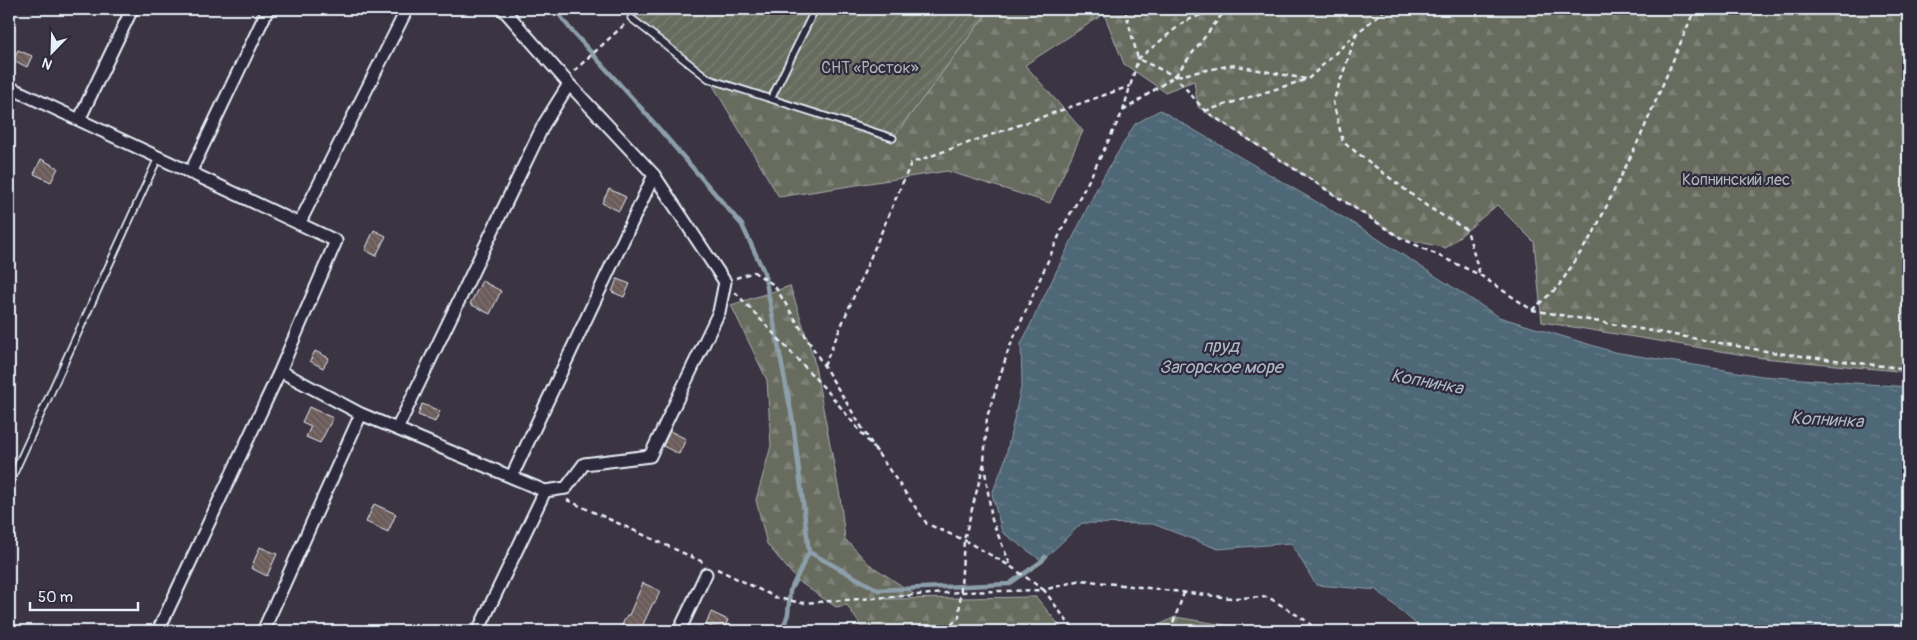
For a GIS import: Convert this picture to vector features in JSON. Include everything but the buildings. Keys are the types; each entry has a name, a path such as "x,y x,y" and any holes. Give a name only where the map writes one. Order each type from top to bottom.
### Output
{"street":[{"path":"79,120 132,9"},
{"path":"190,172 268,9"},
{"path":"299,224 407,9"},
{"path":"280,371 362,414 545,491 566,488 584,464 650,456 719,312 725,282 654,175 569,84 503,9"},
{"path":"397,429 544,124 569,84"},
{"path":"9,87 336,241 280,371 158,631"},
{"path":"512,476 654,175"},
{"path":"263,631 362,414"},
{"path":"478,631 545,491"},
{"path":"679,631 706,574"}],"lane":[{"path":"9,17 13,9"},
{"path":"771,100 815,9"},
{"path":"631,18 709,79 893,138"},
{"path":"9,484 158,158"}],"path":[{"path":"945,631 959,617 960,575 964,540 984,462 988,417 1008,351 1063,227 1087,184 1123,111 1138,60 1125,9"},
{"path":"1138,60 1185,21 1218,9"},
{"path":"1123,111 1176,76 1226,9"},
{"path":"1205,111 1308,79 1357,33 1386,9"},
{"path":"1532,310 1558,287 1594,232 1642,133 1695,9"},
{"path":"569,84 570,75 631,18"},
{"path":"1357,33 1334,102 1343,142 1428,207 1467,230 1480,275"},
{"path":"1138,60 1176,76 1205,111 1402,238 1480,275 1532,310 1777,353 1908,369"},
{"path":"1176,76 1232,65 1308,79"},
{"path":"824,366 911,163 1130,86"},
{"path":"877,452 828,393 725,282 754,272 774,285 877,452 927,524 964,540 1038,584 1074,631"},
{"path":"984,462 992,520 1010,566"},
{"path":"545,491 710,565 777,598 802,603 961,591 1044,590 1081,580 1231,598 1268,597 1305,620 1318,631"},
{"path":"1170,631 1184,592"}],"green space":[{"name":"СНТ «Росток»","path":"622,9 990,9 893,138 709,79"},
{"name":"Копнинский лес","path":"990,9 1908,9 1908,372 1763,358 1542,322 1534,242 1497,205 1446,248 1401,238 1198,107 1194,81 1165,92 1124,64 1104,14 1025,65 1083,131 1050,203 947,171 779,197 709,79 892,138"},
{"path":"790,286 813,356 840,496 845,539 869,564 914,594 886,599 1036,597 1064,631 864,631 847,605 836,607 798,581 767,544 756,500 771,446 767,380 731,305"},
{"path":"1175,617 1262,631 1147,631"}],"water":[{"name":"пруд Загорское море","path":"1160,110 1361,228 1499,317 1614,352 1762,376 1908,387 1908,631 1424,631 1377,590 1316,585 1291,543 1218,549 1153,524 1082,523 1042,561 1002,532 992,494 1005,460 1022,383 1021,344 1099,184 1135,124"}],"waterway":[{"path":"555,9 571,30 742,225 764,272 793,422 809,552 878,590 1009,584 1045,557"},
{"path":"782,631 788,614 790,591 809,552"}],"water label":[{"name":"Копнинка","path":"1427,382"},
{"name":"Копнинка","path":"1827,420"}]}
